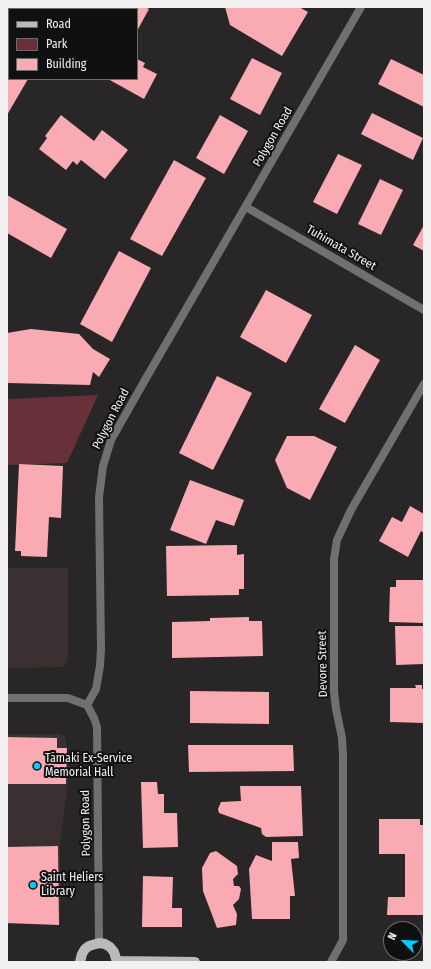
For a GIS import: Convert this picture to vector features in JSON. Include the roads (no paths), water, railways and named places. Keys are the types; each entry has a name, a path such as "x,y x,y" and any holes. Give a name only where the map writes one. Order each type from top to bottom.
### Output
{"main road":[{"path":"80,962 82,954 85,950 89,946 99,943 110,947 114,952 117,962 195,962"}],"street":[{"name":"Polygon Road","path":"99,943 97,728 94,718 87,705 96,690 100,666 99,497 105,458 111,440 145,380 361,7"},
{"name":"Tuhimata Street","path":"246,207 424,310"},
{"name":"Devore Street","path":"331,962 343,940 343,756 342,738 334,691 334,559 337,540 351,510 424,384"},
{"path":"7,698 68,698 87,705"}],"place":[{"name":"Tāmaki Ex-Service Memorial Hall","path":"37,766"},
{"name":"Saint Heliers Library","path":"33,885"}]}
